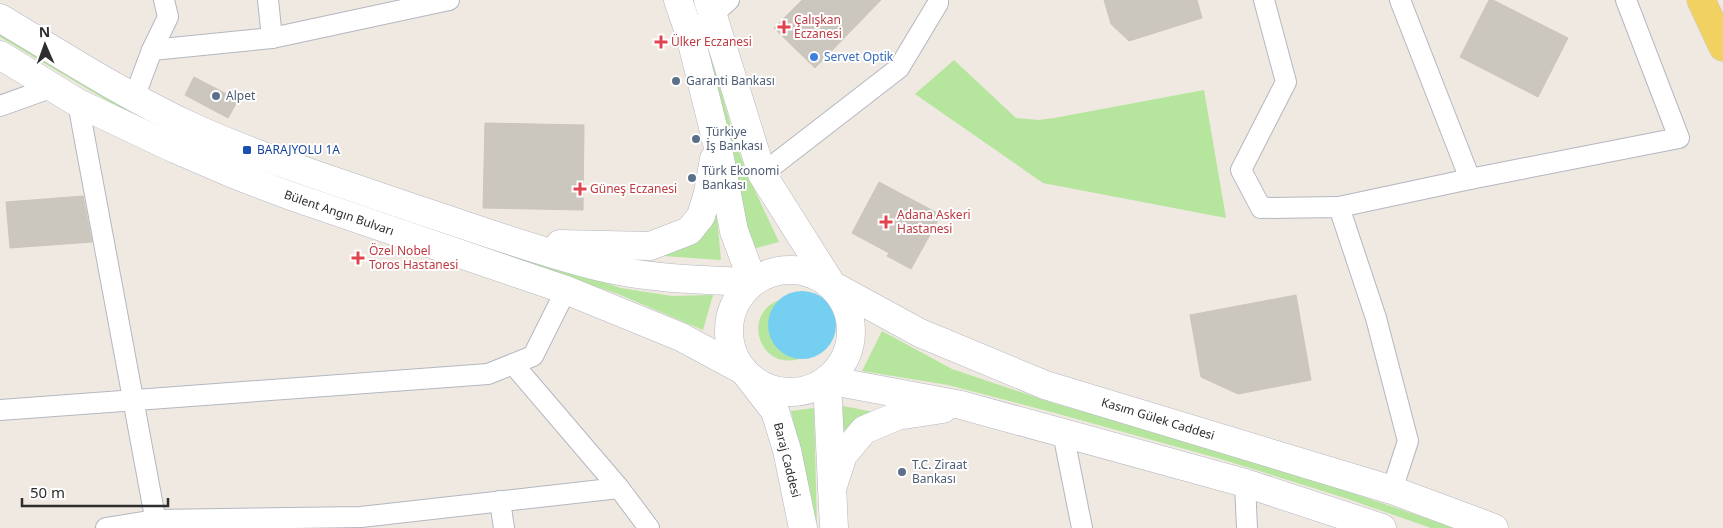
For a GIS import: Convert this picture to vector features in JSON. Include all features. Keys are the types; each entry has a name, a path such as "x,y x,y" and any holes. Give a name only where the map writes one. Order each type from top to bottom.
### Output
{"main road":[{"path":"678,0 690,35 717,143 734,231 753,282"},
{"path":"1701,0 1723,47"},
{"path":"717,5 762,174 832,285 845,302 852,322 851,343 844,362 827,380 815,387 797,392 777,391 759,384 744,372 734,355 729,336 730,317 738,298 753,282 772,272 793,269 814,274 832,285"},
{"path":"0,18 134,98 247,150 516,242 597,266 670,278 753,282"},
{"name":"Bülent Angın Bulvarı","path":"0,55 78,103 175,149 279,192 566,290 681,337 744,372"},
{"path":"516,242 590,246 650,246 689,231 701,216 706,201 717,143"},
{"name":"Kasım Gülek Caddesi","path":"832,285 920,333 1045,385 1392,490 1494,528"},
{"name":"Baraj Caddesi","path":"744,372 775,411 787,450 803,528"},
{"path":"827,380 961,406 1245,483 1382,528"},
{"path":"827,380 834,528"},
{"path":"832,489 843,456 864,430 897,416 961,406"}],"street":[{"path":"134,98 152,50 168,17 164,0"},
{"path":"268,0 272,38"},
{"path":"152,50 272,38 449,0"},
{"path":"762,174 899,68 938,0"},
{"path":"1264,0 1286,82 1241,170 1261,208 1339,207 1679,138 1626,0"},
{"path":"1400,0 1470,179"},
{"path":"690,35 717,5"},
{"path":"0,106 53,87"},
{"path":"78,103 156,524"},
{"path":"1339,207 1376,318 1408,441 1392,490"},
{"path":"0,410 488,374 533,356 566,290"},
{"path":"513,364 619,488 649,528"},
{"path":"1063,434 1082,528"},
{"path":"1245,483 1247,528"},
{"path":"106,528 156,524 363,522 500,501 619,488"},
{"path":"500,501 504,528"}],"green space":[{"path":"0,30 236,160 326,193 621,288 672,296 713,295 703,330 618,294 234,166 118,107 0,37"},
{"path":"709,48 736,144 748,176 779,242 749,250 702,50"},
{"path":"954,60 1016,118 1039,120 1054,118 1204,90 1226,218 1043,183 915,94"},
{"path":"715,196 721,260 649,255"},
{"path":"792,297 809,355 791,361 777,358 766,350 760,338 758,325 763,312 774,302"},
{"path":"882,331 952,369 1056,404 1226,450 1455,528 1431,528 1345,498 1224,460 1055,413 948,385 862,371"},
{"path":"843,406 879,413 842,447"},
{"path":"814,408 817,528 814,528 804,469 791,411"}],"water":[{"path":"802,291 815,294 826,301 833,312 836,325 833,338 826,349 815,356 802,359 789,356 778,349 771,338 768,325 771,312 778,301 789,294"}],"building":[{"path":"802,0 881,0 815,68 774,28"},
{"path":"1104,0 1197,0 1202,18 1129,41 1111,24"},
{"path":"1489,0 1493,0 1568,38 1538,97 1460,57"},
{"path":"194,77 238,100 228,118 185,95"},
{"path":"485,123 584,125 583,210 483,208"},
{"path":"879,182 941,215 911,269 887,256 889,253 852,233"},
{"path":"83,196 92,242 10,248 6,202"},
{"path":"1296,295 1311,380 1238,394 1201,377 1190,315"}],"place":[{"name":"Çalışkan Eczanesi","path":"784,27"},
{"name":"Ülker Eczanesi","path":"661,42"},
{"name":"Servet Optik","path":"814,57"},
{"name":"Garanti Bankası","path":"676,81"},
{"name":"Alpet","path":"216,96"},
{"name":"Türkiye İş Bankası","path":"696,139"},
{"name":"BARAJYOLU 1A","path":"247,150"},
{"name":"Türk Ekonomi Bankası","path":"692,178"},
{"name":"Güneş Eczanesi","path":"580,189"},
{"name":"Adana Askeri Hastanesi","path":"886,222"},
{"name":"Özel Nobel Toros Hastanesi","path":"358,258"},
{"name":"T.C. Ziraat Bankası","path":"902,472"}]}
